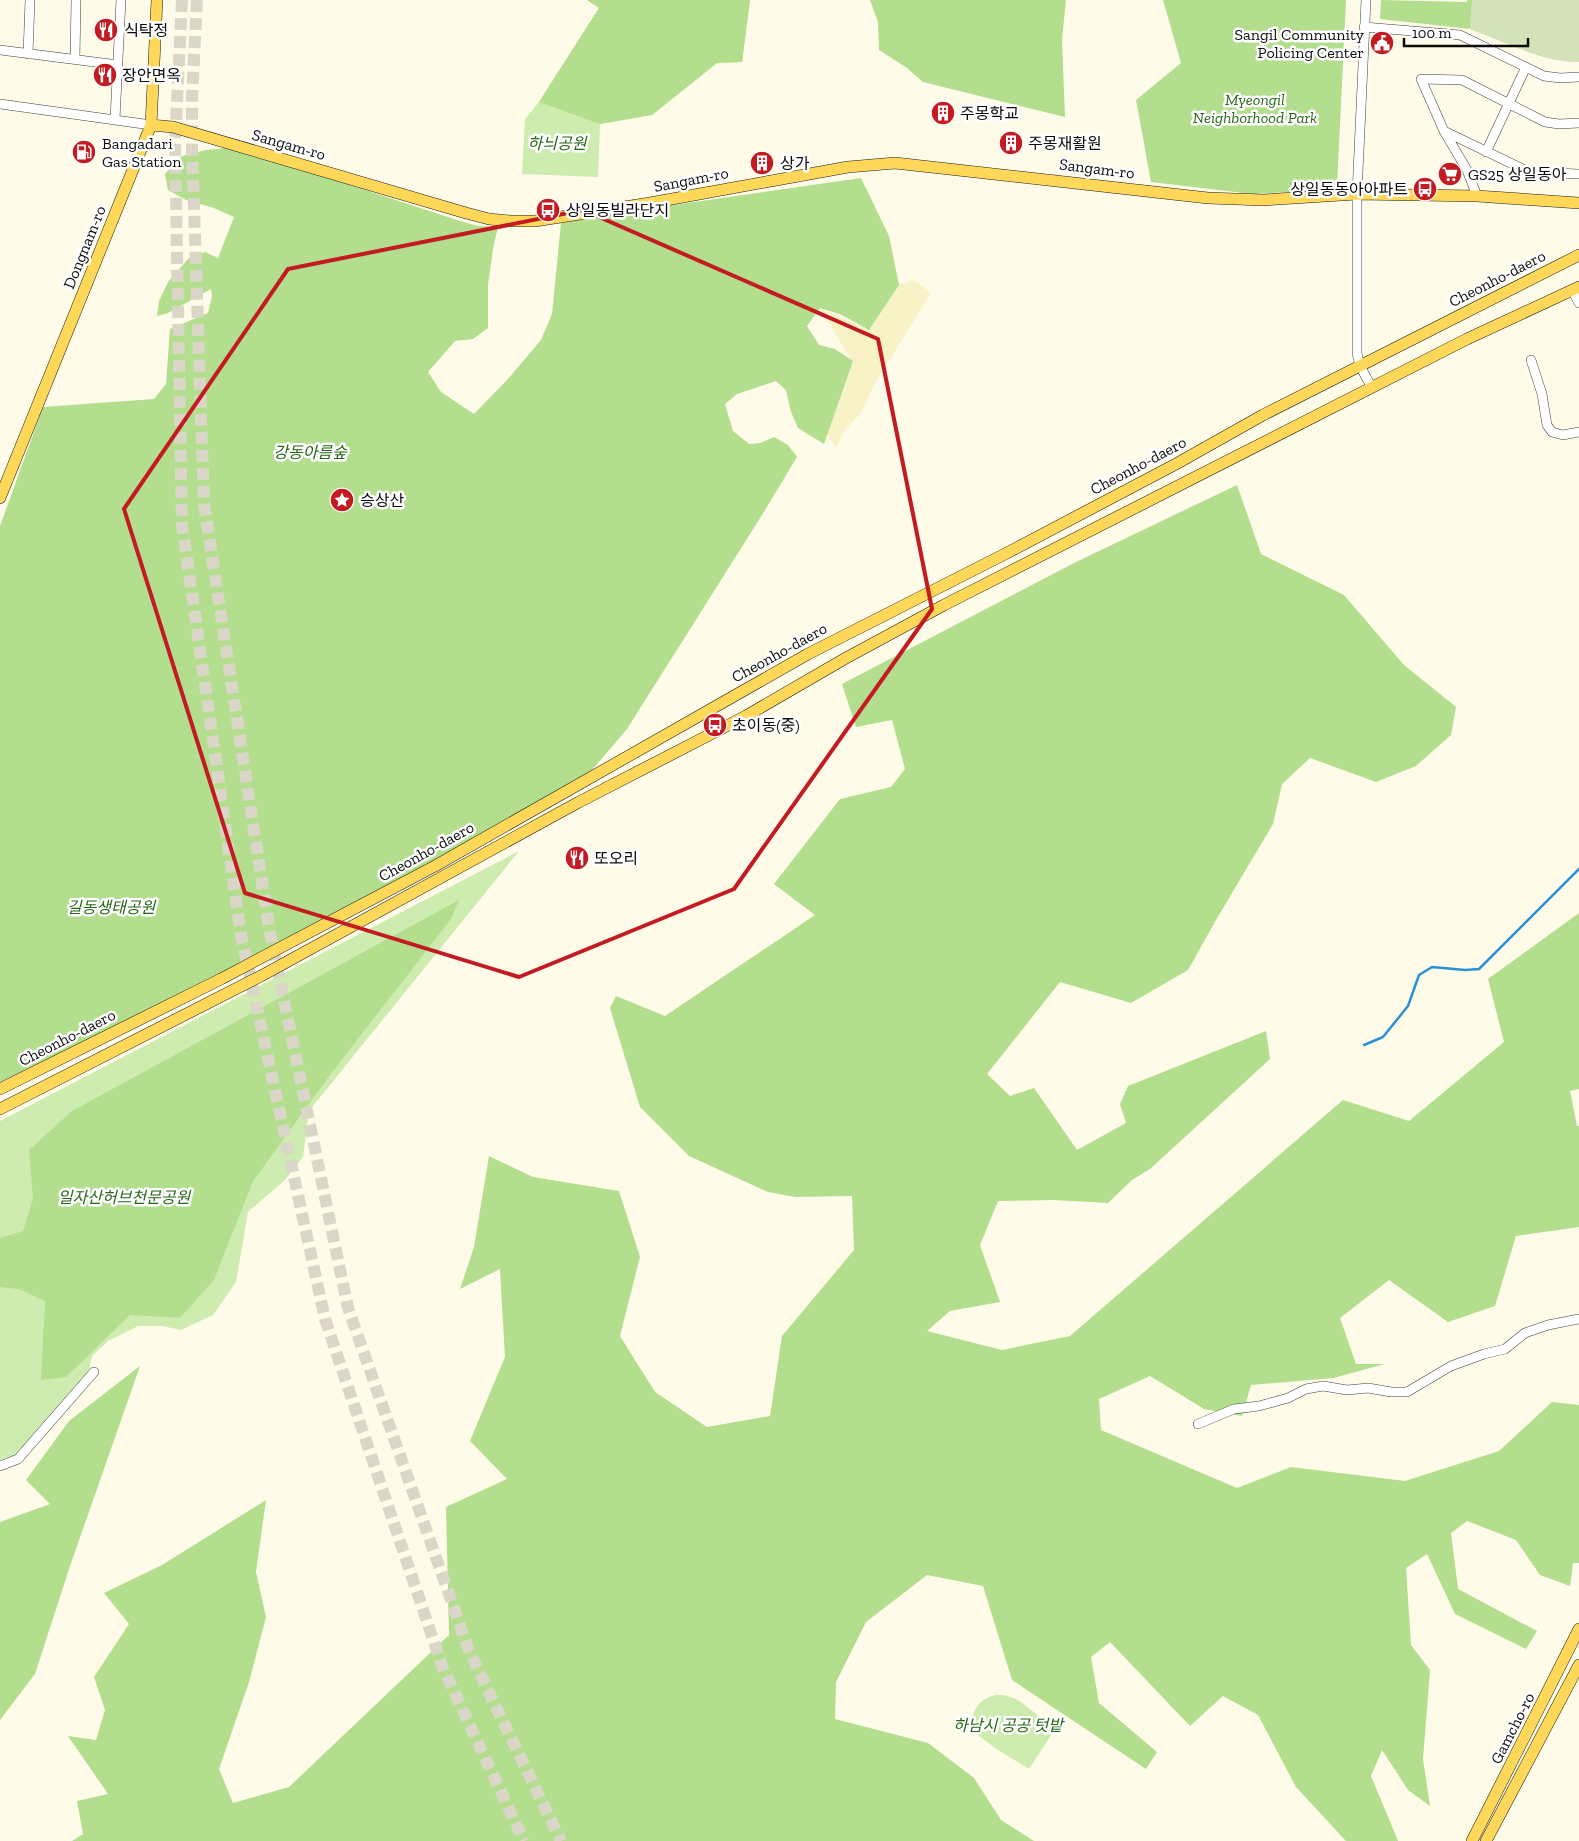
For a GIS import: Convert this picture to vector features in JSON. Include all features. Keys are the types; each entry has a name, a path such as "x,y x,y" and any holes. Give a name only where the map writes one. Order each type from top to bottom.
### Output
{"main road":[{"name":"Dongnam-ro","path":"0,498 151,125 158,0"},
{"name":"Sangam-ro","path":"151,125 173,127 466,213 489,219 511,221 535,221 582,214 874,164 923,166 1208,198 1262,200 1357,194 1477,196 1579,203"},
{"name":"Cheonho-daero","path":"0,1089 314,931 434,866 808,654 1005,554 1176,464 1263,415 1579,255"},
{"name":"Cheonho-daero","path":"0,1109 261,976 579,802 746,716 846,658 944,605 1468,339 1576,288"},
{"name":"Gamcho-ro","path":"1472,1841 1579,1629"},
{"name":"Gamcho-ro","path":"1486,1841 1546,1724 1579,1665"}],"street":[{"path":"28,54 30,0"},
{"path":"74,59 76,0"},
{"path":"115,119 120,0"},
{"path":"1366,0 1357,194 1357,353 1360,366 1372,388"},
{"path":"1364,27 1460,35 1544,76 1553,78 1579,77"},
{"path":"0,50 118,65"},
{"path":"1486,152 1526,67"},
{"path":"1477,196 1467,170 1444,131 1421,79 1462,80 1551,124 1579,123"},
{"name":"Sangam-ro","path":"0,104 151,125"},
{"path":"1444,131 1529,172 1579,174"},
{"path":"1576,288 1579,303"},
{"path":"1531,360 1542,394 1547,425 1552,432 1562,435 1579,432"},
{"path":"1198,1424 1234,1409 1260,1406 1288,1398 1306,1389 1323,1386 1347,1390 1368,1388 1391,1392 1407,1392 1451,1366 1484,1354 1505,1349 1525,1333 1548,1325 1579,1319"},
{"path":"0,1466 18,1459 94,1372"}],"highlighted area":[{"path":"583,210 878,339 932,609 734,889 519,977 245,893 124,509 288,269"}],"shaded area":[{"path":"914,280 931,293 875,383 861,413 845,430 836,448 827,435 852,361 820,308 869,330 899,285"}],"green space":[{"name":"하늬공원","path":"587,0 750,0 742,62 717,63 652,115 600,124 598,177 522,174 525,119 539,102 599,8"},
{"path":"587,0 750,0 742,62 717,63 652,115 600,124 539,102 599,8"},
{"path":"870,0 1066,0 1062,39 1065,117 923,82 907,68 879,50 878,22"},
{"name":"Myeongil Neighborhood Park","path":"1163,0 1346,0 1337,186 1332,190 1252,194 1151,182 1136,100 1181,63"},
{"path":"1381,0 1467,2 1467,0 1524,0 1544,57 1470,29 1380,19"},
{"path":"1472,0 1579,0 1579,62 1551,59 1537,55 1470,29"},
{"name":"강동아름숲","path":"226,148 292,166 460,221 478,226 498,227 488,285 488,328 473,339 455,341 428,372 441,392 474,414 508,379 541,340 552,314 561,223 861,178 889,236 899,285 869,330 842,315 820,308 807,326 819,345 835,349 853,361 824,444 798,428 791,412 786,390 776,381 737,394 725,404 733,431 749,444 760,443 774,437 788,445 797,457 627,729 574,791 256,960 0,1082 0,526 43,407 154,399 166,384 170,329 208,313 212,296 211,289 168,313 157,316 159,301 168,282 189,258 205,252 218,258 234,217 214,208 186,200 168,190 165,174 182,156 206,150"},
{"path":"1237,485 1261,554 1344,595 1404,665 1456,707 1451,735 1416,766 1376,782 1310,758 1282,784 1273,824 1188,970 1131,1003 1060,982 987,1074 1010,1096 1034,1088 1077,1150 1126,1123 1120,1104 1128,1086 1266,1031 1270,1059 1150,1169 1132,1180 1108,1203 1053,1200 998,1201 980,1245 1000,1302 950,1311 927,1331 1002,1350 1070,1336 1343,1100 1409,1121 1504,1042 1488,979 1579,913 1579,1089 1570,1091 1577,1126 1579,1126 1579,1227 1516,1236 1495,1306 1448,1322 1389,1280 1340,1318 1356,1364 1385,1364 1333,1378 1251,1385 1242,1416 1204,1409 1150,1376 1099,1399 1101,1430 1237,1488 1291,1467 1405,1481 1499,1451 1552,1402 1579,1405 1579,1563 1573,1563 1570,1586 1540,1575 1516,1540 1467,1521 1451,1533 1458,1589 1537,1631 1526,1649 1455,1614 1427,1554 1406,1568 1411,1645 1430,1670 1423,1759 1430,1806 1408,1790 1382,1750 1371,1776 1398,1841 1346,1841 1296,1787 1258,1715 1223,1696 1190,1726 1110,1642 1091,1657 1099,1703 1157,1752 1146,1769 1012,1680 983,1586 927,1575 866,1622 836,1682 835,1719 928,1743 974,1778 1001,1820 1034,1841 72,1841 83,1834 77,1801 108,1794 68,1736 96,1740 105,1710 94,1677 129,1624 104,1593 162,1565 266,1500 256,1572 266,1617 249,1682 219,1769 233,1803 289,1787 449,1635 446,1507 507,1479 470,1441 505,1357 500,1269 460,1289 474,1247 489,1156 533,1177 619,1191 640,1257 620,1336 655,1392 707,1427 770,1416 782,1336 854,1250 852,1196 795,1197 768,1192 689,1156 640,1107 610,1008 616,996 665,1016 815,915 774,884 840,799 891,787 905,769 892,720 856,727 842,684 1076,562"},
{"name":"일자산허브천문공원","path":"519,851 309,1111 303,1157 285,1180 248,1212 236,1282 213,1315 181,1330 162,1326 138,1326 108,1341 92,1356 89,1370 15,1455 0,1460 0,1121"},
{"name":"일자산허브천문공원","path":"459,900 451,919 333,1071 253,1181 214,1280 180,1318 130,1315 66,1377 41,1380 45,1301 19,1289 0,1287 0,1238 23,1231 33,1199 29,1150 72,1111"},
{"path":"140,1366 70,1566 35,1674 0,1720 0,1522 50,1504 26,1480 69,1421"},
{"name":"하남시 공공 텃밭","path":"995,1695 1015,1698 1042,1718 1057,1726 1029,1769 975,1733 973,1720 976,1709 983,1700"}],"waterway":[{"path":"1364,1045 1383,1037 1408,1006 1419,975 1432,967 1465,970 1479,969 1579,869"}],"tunnel":[{"path":"182,0 175,144 182,525 241,935 325,1319 442,1666 524,1841"},
{"path":"197,0 192,97 192,149 204,504 269,928 348,1308 469,1651 561,1841"}],"place":[{"name":"식탁정","path":"106,30"},
{"name":"Sangil Community Policing Center","path":"1382,43"},
{"name":"장안면옥","path":"105,75"},
{"name":"주몽학교","path":"943,113"},
{"name":"주몽재활원","path":"1011,143"},
{"name":"Bangadari Gas Station","path":"84,152"},
{"name":"상가","path":"762,163"},
{"name":"GS25 상일동아","path":"1450,174"},
{"name":"상일동동아아파트","path":"1425,189"},
{"name":"상일동빌라단지","path":"548,210"},
{"name":"승상산","path":"342,500"},
{"name":"초이동(중)","path":"715,725"},
{"name":"또오리","path":"577,858"}],"park label":[{"name":"길동생태공원","path":"111,907"}]}
